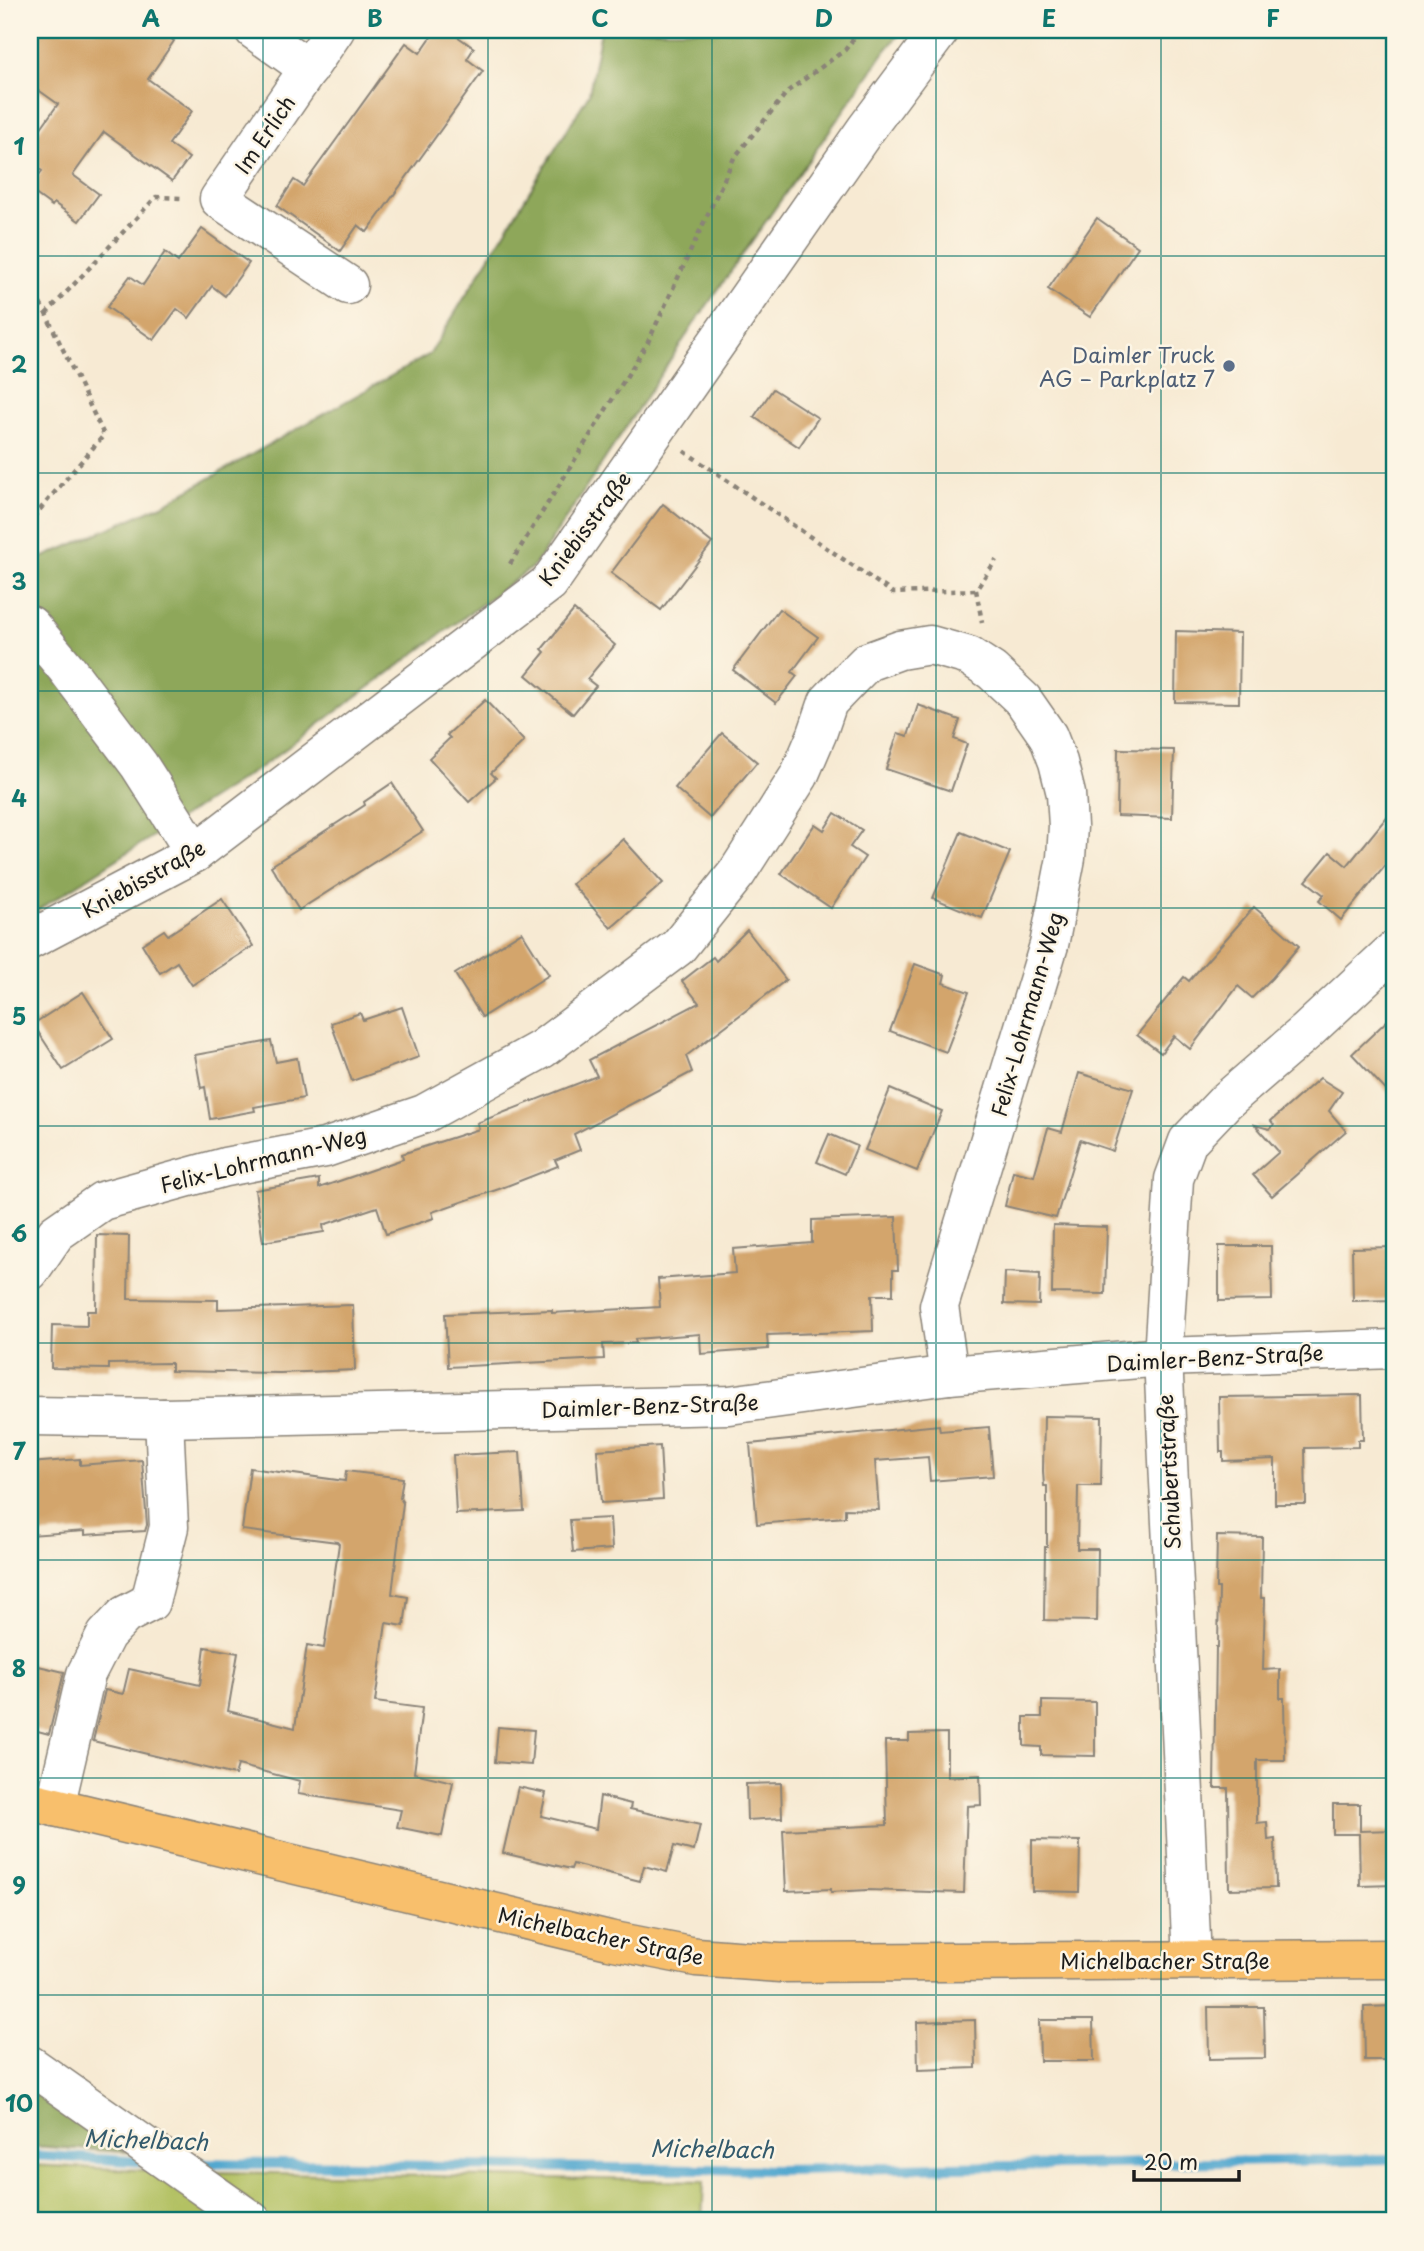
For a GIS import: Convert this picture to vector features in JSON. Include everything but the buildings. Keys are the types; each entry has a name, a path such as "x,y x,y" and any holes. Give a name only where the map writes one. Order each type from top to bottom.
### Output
{"main road":[{"name":"Michelbacher Straße","path":"42,1804 609,1940 696,1957 779,1963 1394,1959"}],"street":[{"path":"254,30 309,69"},
{"name":"Im Erlich","path":"219,199 335,30"},
{"name":"Kniebisstraße","path":"30,940 195,853 549,583 866,129 940,30"},
{"path":"219,199 348,285"},
{"path":"30,625 139,765 195,853"},
{"name":"Felix-Lohrmann-Weg","path":"30,1271 56,1233 102,1201 225,1167 326,1148 424,1114 541,1049 678,947 737,873 799,776 828,702 850,679 867,662 900,650 930,645 969,656 992,671 1023,700 1048,736 1058,762 1066,794 1068,825 1066,858 1049,946 939,1306 949,1375"},
{"name":"Schubertstraße","path":"1192,1959 1163,1357 1174,1179 1188,1141 1226,1101 1306,1032 1394,950"},
{"name":"Daimler-Benz-Straße","path":"30,1416 164,1418 729,1405 949,1375 1163,1357 1394,1349"},
{"path":"42,1804 86,1674 106,1635 125,1615 150,1602 169,1527 164,1418"},
{"path":"30,2065 252,2221"}],"path":[{"path":"506,570 649,342 734,158 788,91 845,50 860,30"},
{"path":"46,314 156,197 219,199"},
{"path":"30,286 104,435 30,521"},
{"path":"655,430 893,593 976,590 996,560"}],"green space":[{"path":"601,30 903,30 886,50 694,324 535,565 261,767 30,915 30,563 162,505 430,354 589,94"},
{"path":"30,2088 126,2152 30,2146"},
{"path":"30,2165 161,2171 224,2214 218,2221 30,2221"},
{"path":"215,2172 704,2181 702,2221 270,2221"}],"waterway":[{"name":"Michelbach","path":"30,2155 146,2162"},
{"name":"Michelbach","path":"190,2163 779,2170 1394,2159"}],"place":[{"name":"Daimler Truck AG − Parkplatz 7","path":"1229,366"}]}
